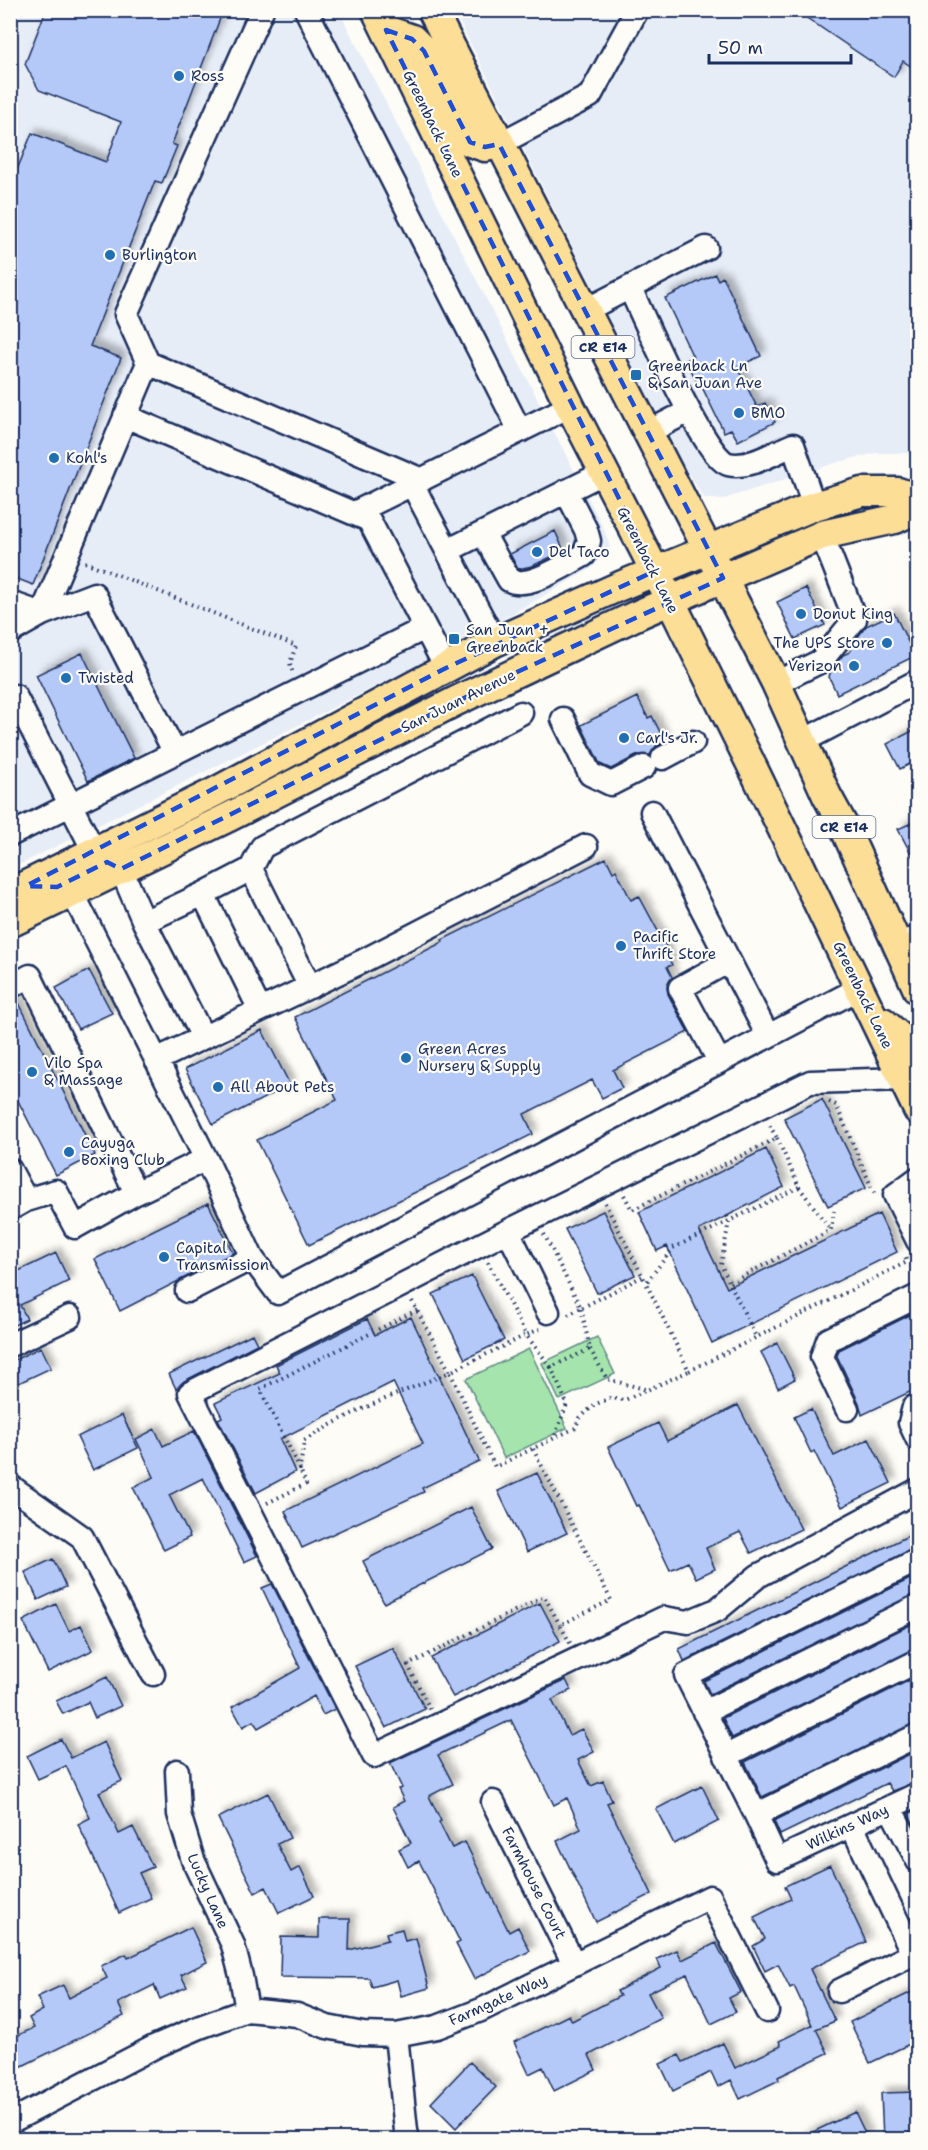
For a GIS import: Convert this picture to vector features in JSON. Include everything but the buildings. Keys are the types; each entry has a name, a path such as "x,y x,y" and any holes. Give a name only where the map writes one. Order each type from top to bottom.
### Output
{"main road":[{"name":"CR E14","path":"432,10 584,311 723,578 803,741 907,940 918,990"},
{"path":"381,20 412,39 424,51 470,142 485,147 499,144"},
{"name":"Greenback Lane","path":"381,20 603,473 670,600 865,999 911,1083 918,1110"},
{"path":"18,890 215,792 495,642 655,571 814,506 862,492 898,492 918,499"},
{"name":"San Juan Avenue","path":"10,923 229,817 478,690 670,600 822,535 895,519 918,508"},
{"path":"18,890 57,886 107,862 121,868 146,842 208,810 215,792"},
{"path":"865,999 908,1046 918,1053"}],"street":[{"path":"262,10 126,314 148,363 417,482 447,551 495,642"},
{"path":"306,10 519,431"},
{"path":"499,144 590,96 637,10"},
{"path":"584,311 706,248"},
{"path":"630,288 689,411 714,454 725,464 744,465 793,445 814,506"},
{"path":"42,614 148,363"},
{"path":"354,513 570,406"},
{"path":"648,432 689,411"},
{"path":"125,416 369,520 446,669"},
{"path":"447,551 603,473"},
{"path":"483,533 509,580 516,584 528,582 584,555 589,541 586,530 566,492"},
{"path":"776,683 820,661 855,619 822,535"},
{"path":"10,632 42,614 94,594 175,753"},
{"path":"10,603 42,614"},
{"path":"10,835 425,628"},
{"path":"803,741 918,681"},
{"path":"15,696 94,851"},
{"path":"144,922 251,869 262,847 521,713"},
{"path":"563,719 590,774 611,784 693,742"},
{"path":"652,812 768,1036"},
{"path":"156,1060 310,987 586,846"},
{"path":"121,868 144,922 202,1037"},
{"path":"251,869 310,987"},
{"path":"72,892 206,1159 252,1258 278,1293 768,1036 865,999"},
{"path":"203,894 260,1010"},
{"path":"719,1061 680,988 729,961"},
{"path":"10,987 30,976 136,1193"},
{"path":"911,1083 810,1082 508,1231 190,1393 374,1756 664,1618 688,1622 717,1610 758,1576 918,1490"},
{"path":"10,1170 18,1205 56,1191 75,1227 136,1193 206,1159"},
{"path":"910,1246 896,1195 918,1178"},
{"path":"508,1231 553,1318"},
{"path":"187,1291 252,1258"},
{"path":"847,1409 822,1357 828,1340 918,1296"},
{"path":"10,1345 70,1317"},
{"path":"918,1406 914,1407 910,1423 918,1440"},
{"path":"10,1486 82,1538 153,1674"},
{"path":"918,1560 686,1675 756,1815 918,1734"},
{"path":"704,1712 918,1606"},
{"path":"726,1756 918,1661"},
{"name":"Lucky Lane","path":"177,1771 178,1814 193,1860 233,1946 247,2010"},
{"name":"Wilkins Way","path":"756,1815 777,1860 918,1794"},
{"name":"Farmhouse Court","path":"493,1802 574,1964"},
{"path":"890,1808 916,1854"},
{"path":"839,1991 915,1955 852,1826"},
{"name":"Farmgate Way","path":"10,2122 156,2046 247,2010 297,2016 327,2027 363,2034 396,2036 437,2027 481,2010 710,1897 767,2011"},
{"path":"396,2036 408,2139"}],"path":[{"path":"67,555 296,646 290,663 298,692"},
{"path":"822,1098 836,1105 878,1202"},
{"path":"765,1117 799,1187 831,1230"},
{"path":"621,1190 632,1210 707,1175 777,1138"},
{"path":"646,1283 673,1248 799,1187"},
{"path":"603,1199 689,1371"},
{"path":"831,1230 834,1211"},
{"path":"727,1216 729,1221 722,1265 756,1337"},
{"path":"542,1230 581,1308 590,1349 607,1379 648,1390"},
{"path":"730,1283 831,1230"},
{"path":"410,1296 450,1372 495,1467 575,1428 580,1418 594,1405 610,1398 625,1400 648,1390 907,1262 910,1246"},
{"path":"486,1259 526,1335 551,1367 567,1404 554,1438"},
{"path":"300,1470 304,1441 318,1431 450,1372 526,1335 553,1318 581,1308 643,1276"},
{"path":"260,1389 417,1310"},
{"path":"551,1367 590,1349"},
{"path":"257,1383 306,1484 259,1507"},
{"path":"532,1449 611,1600 560,1625"},
{"path":"434,1716 408,1665 484,1629 544,1596 572,1646"}],"highlighted area":[{"path":"386,30 412,39 424,51 470,142 485,147 499,144 723,578 504,678 121,869 107,862 57,887 26,886 446,668 655,571"}],"shaded area":[{"path":"11,11 339,11 604,529 610,547 592,568 458,645 11,869"},
{"path":"454,11 917,11 917,453 876,453 835,463 721,500 704,498 681,462"}],"green space":[{"path":"597,1337 615,1374 559,1400 542,1363"},
{"path":"529,1349 567,1428 504,1458 466,1379"}],"place":[{"name":"Ross","path":"179,76"},
{"name":"Burlington","path":"110,255"},
{"name":"Greenback Ln & San Juan Ave","path":"636,375"},
{"name":"BMO","path":"739,413"},
{"name":"Kohl's","path":"54,458"},
{"name":"Del Taco","path":"537,552"},
{"name":"Donut King","path":"801,614"},
{"name":"San Juan + Greenback","path":"454,639"},
{"name":"The UPS Store","path":"887,643"},
{"name":"Verizon","path":"854,666"},
{"name":"Twisted","path":"66,678"},
{"name":"Carl's Jr.","path":"624,738"},
{"name":"Pacific Thrift Store","path":"621,946"},
{"name":"Green Acres Nursery & Supply","path":"406,1058"},
{"name":"Vilo Spa & Massage","path":"32,1072"},
{"name":"All About Pets","path":"218,1087"},
{"name":"Cayuga Boxing Club","path":"69,1152"},
{"name":"Capital Transmission","path":"164,1257"}]}
